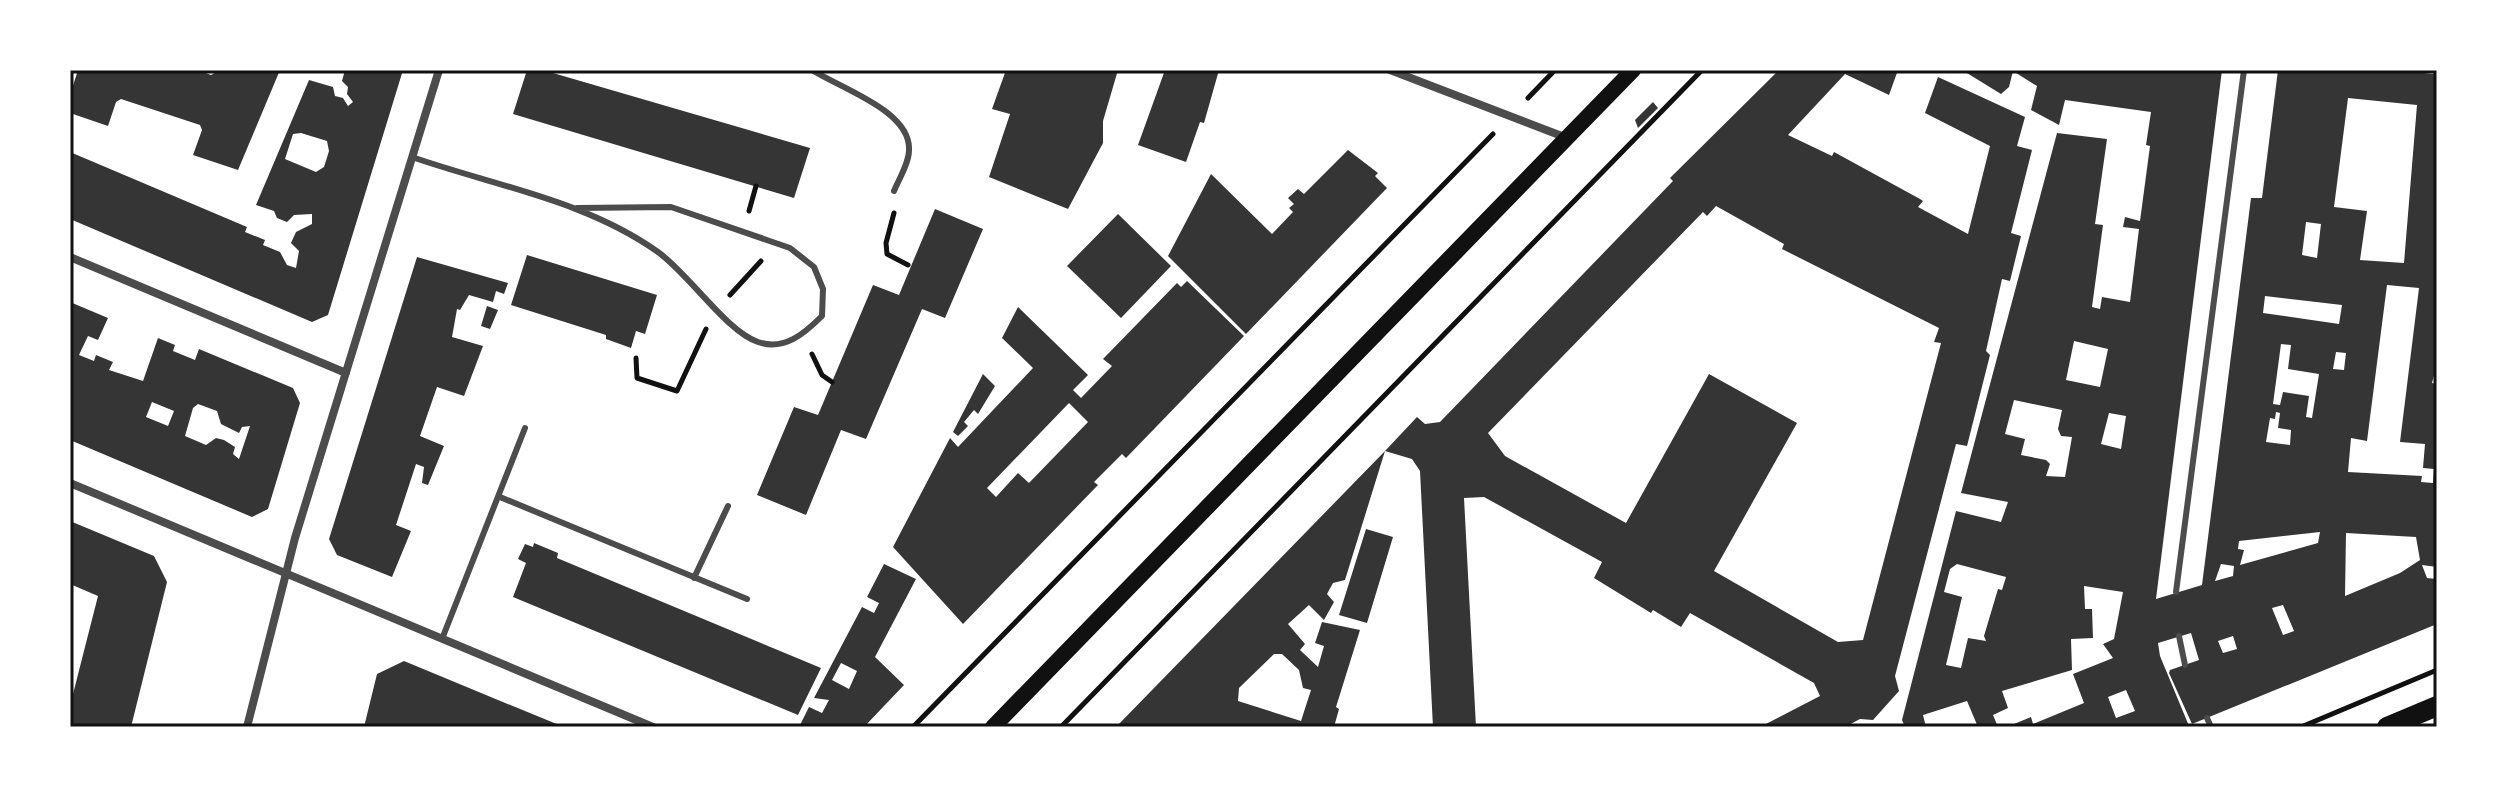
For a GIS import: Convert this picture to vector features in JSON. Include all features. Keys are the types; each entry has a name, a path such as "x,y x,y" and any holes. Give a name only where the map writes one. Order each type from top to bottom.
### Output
{"main road":[{"path":"993,727 1633,70"},
{"path":"2387,727 2437,706"}],"street":[{"path":"247,727 285,573 439,70"},
{"path":"1390,70 1512,114 1567,138"},
{"path":"70,257 346,373"},
{"path":"70,483 653,727"}],"lane":[{"path":"812,70 893,113 907,131 910,152 894,191"},
{"path":"2176,592 2244,70"},
{"path":"412,157 577,208 657,252 756,342 778,345 803,336 822,316 823,289 814,267 790,248 671,207 577,208"},
{"path":"442,639 525,428"},
{"path":"500,497 747,599"},
{"path":"694,578 728,506"},
{"path":"2179,636 2185,665"},
{"path":"2207,718 2211,727"}],"path":[{"path":"913,727 1555,70"},
{"path":"1061,727 1702,70"},
{"path":"897,204 886,243 887,254 908,265"},
{"path":"636,358 637,378 677,391 717,309 777,243"},
{"path":"803,336 822,375 832,382"},
{"path":"2301,727 2437,670"}],"building":[{"path":"78,70 198,70 211,75 220,70 280,70 238,170 193,155 202,130 200,125 121,99 116,102 108,126 70,113 70,95"},
{"path":"345,70 403,70 328,315 312,322 70,219 70,152 247,227 245,232 265,240 263,245 280,252 287,265 296,268 299,251 291,243 296,232 312,224 312,214 294,215 287,222 277,218 274,211 256,205 309,80 333,87 335,96 343,98 348,106 353,102 347,94 348,87 342,81","holes":["301,133 327,141 329,151 324,167 316,172 285,159 293,134"]},
{"path":"527,70 554,70 553,73 810,148 794,198 513,114"},
{"path":"1006,70 1118,70 1103,121 1103,143 1068,209 989,177 1010,114 992,109"},
{"path":"1165,70 1219,70 1204,123 1200,122 1186,162 1138,145"},
{"path":"1779,70 1898,70 1889,95 1845,74 1788,135 1832,156 1834,152 1920,199 1923,201 1918,207 1968,234 1990,146 1925,113 1938,77 2025,117 2017,146 2032,150 2011,233 2021,236 2010,281 2002,279 1986,351 1990,355 1967,446 1956,444 1895,676 1899,691 1873,720 1860,719 1845,727 1760,727 1820,696 1814,683 1690,613 1681,627 1653,610 1651,613 1594,578 1602,562 1484,497 1464,498 1476,727 1433,727 1420,471 1412,459 1385,451 1417,417 1425,424 1440,422 1673,181 1670,178","holes":["1716,206 1784,244 1782,249 1939,328 1934,342 1941,343 1863,640 1838,642 1714,571 1797,423 1709,374 1626,523 1505,456 1488,433 1703,212 1707,216"]},
{"path":"1962,70 2222,70 2156,599 2202,585 2251,198 2262,198 2278,70 2400,70 2433,74 2437,70 2437,365 2432,383 2437,384 2437,567 2422,565 2427,578 2437,579 2437,624 2192,724 2169,673 2199,660 2191,633 2158,643 2160,656 2189,726 2015,727 2014,724 2031,717 2033,724 2084,703 2073,674 2113,658 2103,644 2114,639 2123,592 2084,586 2085,609 2092,609 2093,638 2071,639 2072,670 2002,691 2008,708 1993,715 1998,727 1978,727 1967,701 1923,715 1926,727 1905,727 1902,720 1956,511 2001,522 2008,502 1961,493 2057,133 2107,139 2095,224 2103,225 2092,307 2100,309 2102,297 2130,302 2139,229 2123,227 2125,217 2140,221 2150,146 2146,145 2151,112 2065,100 2059,125 2031,110 2037,86 2013,71 2009,87 2001,94","holes":["2348,98 2417,105 2404,263 2360,260 2367,211 2334,207","2306,222 2321,224 2317,258 2302,255","2387,285 2419,288 2400,442 2425,444 2423,468 2434,469 2433,483 2421,482 2422,476 2348,472 2351,438 2367,441","2265,296 2342,305 2339,324 2263,313","2074,341 2108,349 2100,387 2066,380","2281,344 2291,345 2288,369 2319,374 2312,418 2306,417 2309,396 2283,392 2280,405 2273,404","2336,352 2346,353 2344,370 2333,369","2014,400 2062,410 2058,429 2061,436 2072,437 2065,477 2046,476 2050,464 2046,460 2021,455 2025,439 2005,434","2276,412 2280,413 2278,428 2291,430 2290,445 2266,442 2270,418 2275,419","2109,413 2126,416 2121,449 2101,444","2320,532 2318,543 2240,565 2244,550 2238,549 2239,541","2346,533 2416,537 2420,560 2400,573 2345,596","1957,564 2006,577 2002,590 1998,589 1984,636 1986,641 1968,638 1961,668 1946,665 1962,597 1944,592 1950,569","2221,564 2234,566 2233,576 2215,581","2283,605 2294,631 2283,635 2272,608","2233,636 2237,649 2223,653 2218,641","2126,690 2135,711 2116,718 2108,697"]},
{"path":"1653,102 1658,108 1638,128 1635,120"},
{"path":"1348,150 1378,173 1375,176 1387,188 1246,334 1168,256 1211,174 1272,234 1293,212 1289,208 1294,204 1288,198 1298,189 1304,194"},
{"path":"935,209 983,229 945,318 922,309 866,439 841,430 806,515 757,495 794,407 818,415 873,285 899,295"},
{"path":"1118,214 1171,266 1121,318 1067,266"},
{"path":"527,255 657,295 645,334 636,331 631,348 606,339 606,335 511,305"},
{"path":"417,257 508,283 504,294 496,291 493,302 469,295 460,310 457,309 452,337 483,346 464,396 437,387 420,436 444,446 428,485 422,483 424,467 416,464 396,525 411,531 392,577 337,555 329,539"},
{"path":"1187,281 1244,336 1126,458 1122,454 1094,482 1098,485 963,624 893,547 950,438 958,447 1033,368 1002,338 1018,307 1088,375 1073,390 1081,398 1112,366 1103,359 1177,283 1181,287","holes":["1069,403 1088,422 1029,483 1018,473 996,497 987,488"]},
{"path":"70,302 108,318 98,340 88,336 79,355 94,361 96,355 113,362 109,370 143,381 158,338 175,345 173,351 195,360 199,349 293,388 300,403 268,509 252,517 70,440","holes":["152,402 174,411 168,426 146,417","198,404 217,411 221,424 239,433 242,427 250,426 239,459 233,454 235,447 224,440 216,438 206,445 185,436 193,408"]},
{"path":"487,306 498,310 490,329 481,326"},
{"path":"983,374 995,386 978,414 974,410 964,422 968,426 958,436 953,432"},
{"path":"1385,451 1345,580 1333,583 1327,594 1334,602 1324,620 1309,605 1288,624 1305,644 1300,650 1318,667 1324,646 1315,643 1322,622 1360,630 1336,707 1339,709 1334,727 1116,727","holes":["1274,654 1282,654 1299,670 1303,688 1311,690 1301,721 1238,701 1239,688"]},
{"path":"70,521 154,556 167,582 131,727 70,727 70,693 73,694 98,596 70,584"},
{"path":"1366,529 1393,537 1367,623 1339,615"},
{"path":"534,543 558,553 557,558 821,668 798,715 513,597 526,563 518,559 525,544 533,547"},
{"path":"884,564 916,579 875,657 904,685 864,727 799,727 809,707 822,713 829,700 814,698 862,607 874,613 879,603 867,597","holes":["841,663 857,671 849,689 832,680"]},
{"path":"404,661 564,727 364,727 377,674"}]}
